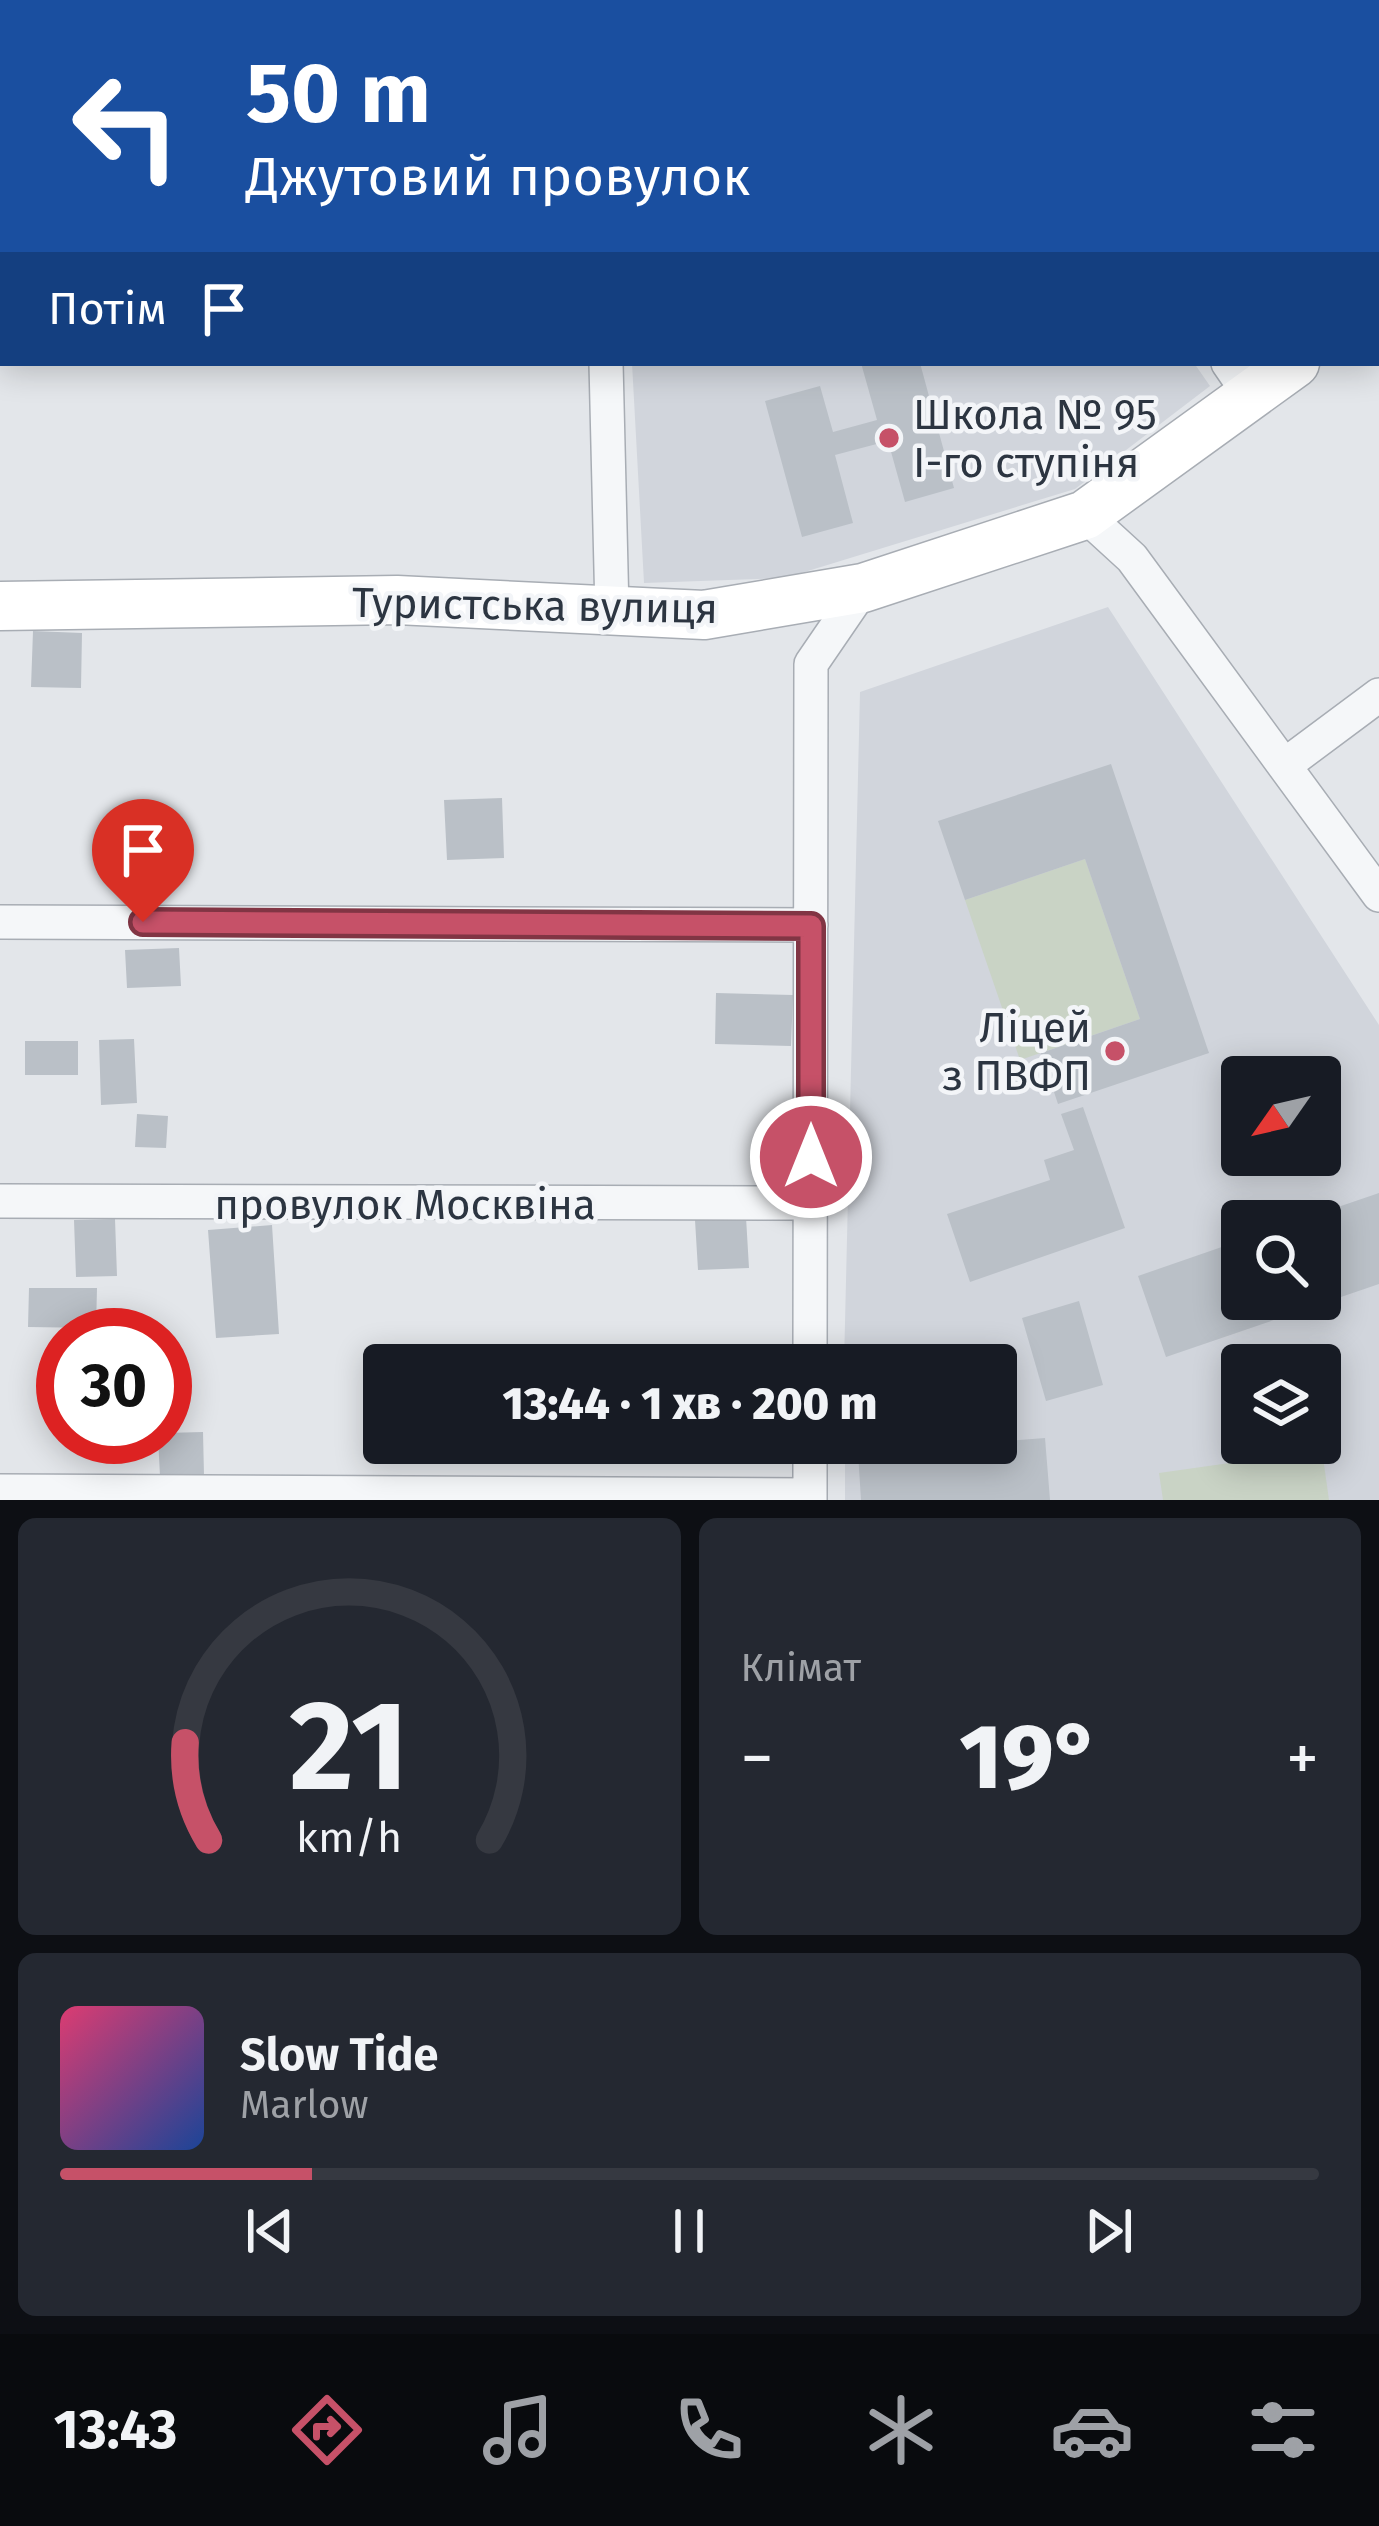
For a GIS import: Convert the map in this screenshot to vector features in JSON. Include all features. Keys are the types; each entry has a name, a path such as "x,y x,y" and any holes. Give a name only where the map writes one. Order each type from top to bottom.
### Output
{"street":[{"path":"606,366 612,610"},
{"name":"Туристська вулиця","path":"0,606 397,600 704,615 863,588 1085,514 1239,379 1284,366"},
{"path":"1085,514 1132,558 1379,895"},
{"path":"810,1344 811,664 863,588"},
{"path":"1285,765 1379,694"},
{"path":"0,922 811,926"},
{"name":"провулок Москвіна","path":"0,1201 811,1203"},
{"path":"0,1491 810,1498 810,1464"}],"shaded area":[{"name":"Школа № 95 І-го ступіня","path":"632,366 1196,366 1210,386 1075,489 785,578 644,583"},
{"name":"Ліцей з ПВФП","path":"1108,607 1379,1025 1379,1500 845,1500 845,1464 1017,1464 1017,1344 844,1344 860,692"}],"green space":[{"path":"1085,859 1140,1019 1020,1060 965,900"},
{"path":"1223,1464 1324,1464 1329,1500 1163,1500 1159,1473"}],"building":[{"path":"862,366 921,366 954,488 905,502 888,441 835,455 853,523 802,537 765,401 820,386 833,432 877,420"},
{"path":"33,631 82,633 81,688 31,687"},
{"path":"1111,764 1209,1053 1058,1104 1041,1053 1140,1019 1085,859 965,900 938,821"},
{"path":"502,798 504,858 447,860 444,800"},
{"path":"179,948 181,986 127,988 125,950"},
{"path":"716,993 793,995 791,1046 715,1044"},
{"path":"134,1039 137,1103 101,1105 99,1040"},
{"path":"25,1041 78,1041 78,1075 25,1075"},
{"path":"1083,1107 1125,1228 970,1282 947,1214 1050,1180 1044,1160 1074,1150 1061,1114"},
{"path":"137,1114 168,1116 166,1148 135,1147"},
{"path":"1379,1193 1379,1284 1341,1297 1341,1206"},
{"path":"746,1217 749,1268 698,1270 695,1220"},
{"path":"115,1219 117,1276 76,1277 74,1220"},
{"path":"272,1225 279,1334 216,1338 208,1230"},
{"path":"1221,1247 1221,1320 1274,1320 1166,1357 1138,1276"},
{"path":"29,1288 97,1288 96,1308 36,1308 36,1327 28,1327"},
{"path":"1079,1301 1103,1385 1046,1401 1022,1318"},
{"path":"192,1432 203,1432 204,1475 160,1476 159,1464 192,1464"},
{"path":"1045,1438 1050,1500 861,1500 859,1464 1017,1464 1017,1440"}],"place":[{"name":"Школа № 95 І-го ступіня","path":"889,438"},
{"name":"Ліцей з ПВФП","path":"1115,1051"}],"route":[{"path":"143,922 811,926 811,1157"}]}
